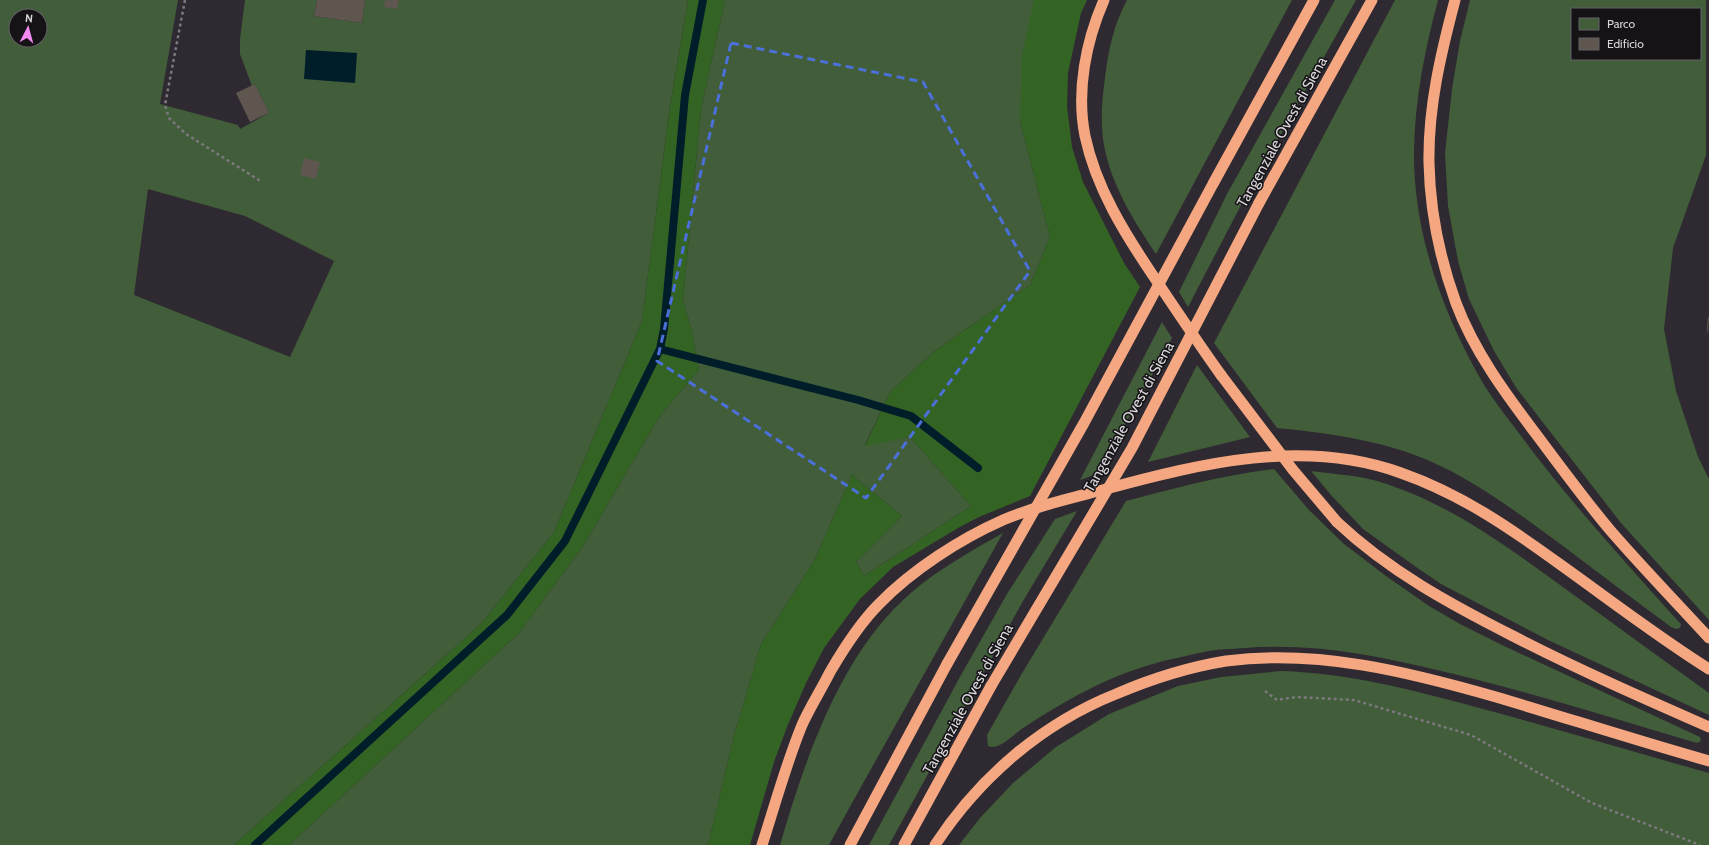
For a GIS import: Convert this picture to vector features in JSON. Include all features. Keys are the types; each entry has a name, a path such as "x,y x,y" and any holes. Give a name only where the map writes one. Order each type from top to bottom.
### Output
{"highway":[{"path":"1104,0 1088,42 1082,92 1085,135 1098,180 1112,210 1133,247 1221,375 1292,470 1338,522 1386,563 1427,590 1540,650 1709,727"},
{"path":"850,845 947,664 1084,423 1314,0"},
{"name":"Tangenziale Ovest di Siena","path":"904,845 991,686 1132,448 1259,203 1372,0"},
{"path":"1455,0 1440,55 1435,85 1429,163 1437,231 1456,303 1478,349 1502,389 1550,453 1611,530 1709,638"},
{"path":"762,845 790,758 812,706 843,650 858,628 878,604 903,582 963,541 1003,520 1152,476 1202,466 1255,457 1303,455 1323,456 1354,460 1382,467 1431,484 1492,517 1709,669"},
{"path":"935,845 963,806 1026,745 1049,728 1082,709 1132,687 1204,666 1227,661 1300,658 1334,661 1387,669 1478,692 1709,761"}],"path":[{"path":"185,0 165,105 169,118 186,134 262,182"},
{"path":"1265,692 1277,700 1296,698 1354,700 1471,735 1592,803 1700,845"}],"highlighted area":[{"path":"731,43 923,82 1030,271 866,498 657,361"}],"green space":[{"path":"0,0 178,0 160,104 238,125 240,129 269,113 255,84 252,86 240,54 240,39 245,0 317,0 314,16 362,23 365,0 688,0 670,106 642,321 554,532 482,623 234,845 0,845","holes":["148,189 245,216 334,261 290,357 134,295"]},
{"path":"688,0 725,0 701,109 683,300 691,328 699,370 661,414 583,546 519,633 289,845 234,845 482,623 554,532 642,321 670,106"},
{"path":"725,0 1034,0 1020,121 1050,237 1030,285 936,350 890,392 865,445 910,437 971,506 864,576 856,562 902,516 852,475 814,561 761,644 734,736 708,845 289,845 519,633 583,546 661,414 699,370 691,328 683,300 701,109"},
{"path":"1034,0 1087,0 1081,13 1068,73 1067,106 1072,147 1083,182 1124,263 1140,287 1030,496 979,517 893,567 860,599 824,648 806,683 774,762 750,845 708,845 734,736 761,644 814,561 852,475 902,516 856,562 864,576 971,506 910,437 865,446 890,392 936,350 1030,285 1050,237 1020,121 1022,56"},
{"path":"1127,0 1292,0 1156,254 1124,202 1107,160 1103,137 1102,103 1108,58 1115,28"},
{"path":"1335,0 1356,0 1240,207 1188,307 1179,292 1227,194"},
{"path":"1395,0 1438,0 1425,56 1416,112 1414,150 1415,181 1425,243 1433,272 1456,330 1484,385 1542,464 1619,555 1681,624 1680,628 1676,629 1671,627 1559,543 1501,502 1462,477 1441,466 1397,449 1367,441 1322,433 1277,428 1214,343"},
{"path":"1470,0 1706,0 1706,155 1673,248 1664,329 1676,391 1698,457 1709,479 1709,620 1621,523 1517,389 1494,351 1469,299 1458,261 1448,206 1445,153 1452,89 1460,41"},
{"path":"1162,322 1172,338 1099,473 1080,480"},
{"path":"1197,365 1250,437 1148,462"},
{"path":"1274,469 1309,510 1344,544 1429,606 1460,624 1502,645 1700,737 1701,741 1697,743 1537,696 1416,665 1367,655 1319,649 1270,647 1209,651 1136,669 1085,691 1023,728 1001,744 992,747 988,746 987,735 1021,675 1126,501 1218,478"},
{"path":"1311,471 1353,476 1377,481 1428,501 1453,513 1476,527 1500,542 1709,693 1709,715 1548,640 1441,584 1363,529"},
{"path":"1077,511 1023,601 889,845 869,845 961,675 1007,594 1055,519"},
{"path":"1003,533 829,845 780,845 801,778 814,743 846,676 865,645 887,617 912,592 956,561"},
{"path":"1281,671 1306,672 1354,678 1401,688 1502,714 1709,773 1709,845 959,845 980,818 1013,783 1056,747 1109,714 1178,686 1221,677"}],"water":[{"path":"306,50 357,53 355,83 304,79"}],"building":[{"path":"317,0 365,0 362,23 314,16"},
{"path":"385,0 399,0 397,9 384,7"},
{"path":"255,84 269,113 250,122 236,93"},
{"path":"304,158 320,162 316,179 300,175"},
{"path":"1709,317 1708,335 1707,328"}],"waterway":[{"path":"255,845 507,615 565,541 660,349 664,329 685,95 703,0"},
{"path":"660,349 858,400 911,416 978,468"}]}
